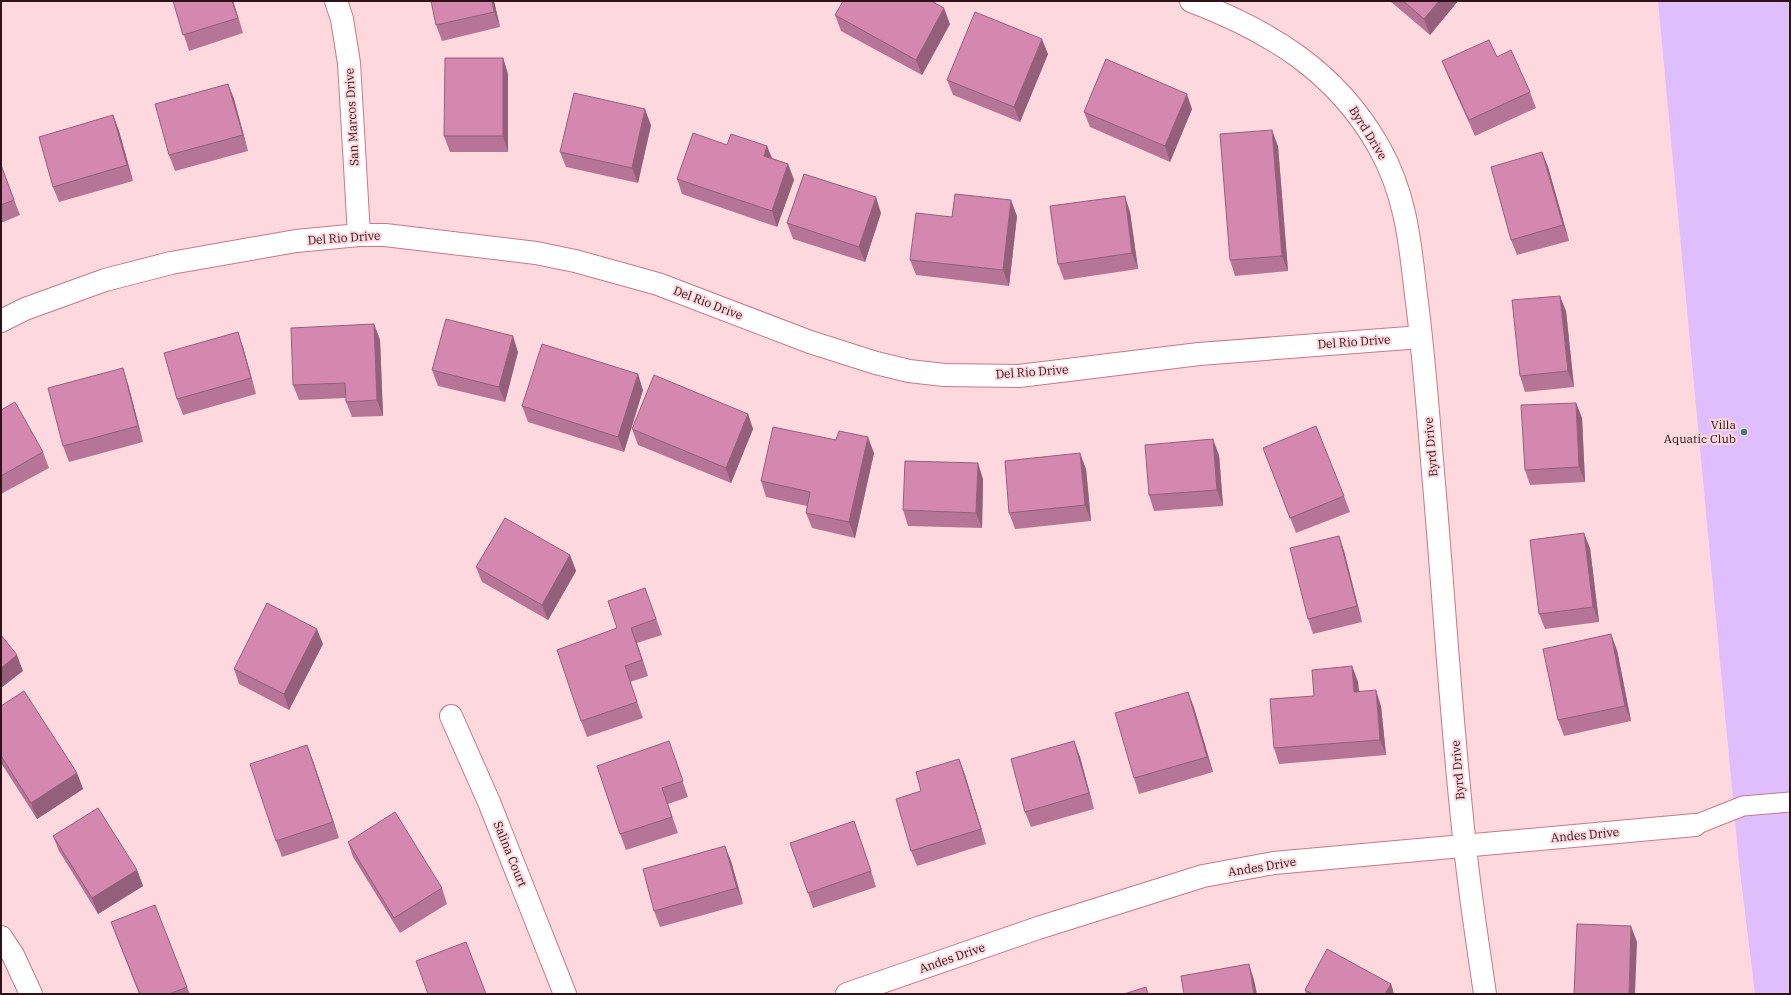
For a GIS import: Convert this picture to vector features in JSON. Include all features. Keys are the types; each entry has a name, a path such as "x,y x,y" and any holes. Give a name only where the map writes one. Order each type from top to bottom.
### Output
{"street":[{"name":"San Marcos Drive","path":"336,1 342,19 349,63 359,235"},
{"name":"Byrd Drive","path":"1191,1 1231,16 1282,44 1324,76 1348,101 1366,124 1395,181 1407,223 1421,337 1465,845 1485,994"},
{"name":"Del Rio Drive","path":"1,321 25,309 105,280 171,263 296,241 359,235 385,235 536,253 575,261 658,284 810,342 876,363 909,371 944,375 1020,376 1199,354 1421,337"},
{"name":"Salina Court","path":"451,716 489,802 565,994"},
{"name":"Andes Drive","path":"847,994 1038,928 1203,876 1274,863 1695,825"},
{"path":"1,937 13,955 31,994"}],"lane":[{"path":"1695,825 1743,806 1790,802"}],"shaded area":[{"name":"Villa Aquatic Club","path":"1658,1 1790,1 1790,994 1755,994 1739,863"}],"building":[{"path":"173,1 232,1 238,18 183,35"},
{"path":"431,1 492,1 494,12 436,25"},
{"path":"843,1 931,1 944,8 916,60 835,15"},
{"path":"1403,1 1439,1 1424,19"},
{"path":"975,12 1042,39 1014,107 947,80"},
{"path":"1489,40 1497,57 1511,50 1530,92 1469,120 1442,61"},
{"path":"445,58 503,58 503,136 444,136"},
{"path":"1106,59 1187,94 1165,146 1084,112"},
{"path":"228,84 243,135 169,155 155,104"},
{"path":"574,93 645,109 632,168 560,152"},
{"path":"113,115 127,165 53,187 39,137"},
{"path":"1272,130 1282,256 1230,260 1220,134"},
{"path":"693,133 727,145 731,134 767,146 764,156 788,164 772,211 677,179"},
{"path":"1542,152 1563,225 1511,240 1491,167"},
{"path":"1,165 14,200 1,205"},
{"path":"804,174 876,197 859,247 787,223"},
{"path":"955,194 1011,200 1003,270 910,260 916,213 952,217"},
{"path":"1125,196 1132,253 1058,264 1050,206"},
{"path":"1560,296 1568,371 1520,376 1512,300"},
{"path":"446,319 513,336 499,387 432,370"},
{"path":"374,324 377,400 346,402 345,383 293,385 291,328"},
{"path":"238,332 251,378 177,399 164,353"},
{"path":"542,344 638,374 618,437 522,406"},
{"path":"123,368 138,426 63,446 48,388"},
{"path":"654,375 748,414 726,468 632,429"},
{"path":"15,402 43,452 1,476 1,410"},
{"path":"1576,403 1579,467 1525,470 1521,405"},
{"path":"1316,426 1344,496 1290,518 1263,448"},
{"path":"773,427 836,440 839,431 868,437 849,522 806,513 810,492 761,481"},
{"path":"1213,439 1217,490 1149,495 1145,445"},
{"path":"1080,453 1085,505 1009,513 1005,461"},
{"path":"905,461 978,463 976,513 903,510"},
{"path":"505,518 570,555 542,605 476,567"},
{"path":"1584,533 1593,607 1539,614 1530,540"},
{"path":"1339,536 1357,606 1308,619 1290,548"},
{"path":"645,588 656,619 631,628 642,660 625,666 637,702 581,721 557,650 617,628 608,601"},
{"path":"267,603 317,629 284,694 234,669"},
{"path":"1611,634 1625,706 1558,720 1543,649"},
{"path":"1,635 17,655 1,668"},
{"path":"1352,666 1354,692 1376,690 1380,740 1274,748 1270,699 1314,696 1312,670"},
{"path":"24,691 77,773 31,803 1,756 1,706"},
{"path":"1188,692 1207,757 1134,778 1115,713"},
{"path":"669,741 683,781 662,788 672,817 620,834 597,766"},
{"path":"1074,741 1089,793 1025,812 1011,759"},
{"path":"307,745 333,822 276,841 250,764"},
{"path":"959,759 981,829 911,851 896,799 921,791 916,772"},
{"path":"98,808 137,870 92,898 53,836"},
{"path":"395,812 442,888 394,918 348,842"},
{"path":"854,821 871,871 808,893 790,843"},
{"path":"725,846 737,888 654,911 643,869"},
{"path":"155,905 187,987 169,994 140,994 111,922"},
{"path":"1577,924 1631,926 1629,994 1574,994"},
{"path":"466,942 486,994 428,994 416,961"},
{"path":"1327,949 1391,984 1385,994 1313,994 1305,990"},
{"path":"1249,964 1254,994 1184,994 1181,976"},
{"path":"1146,987 1148,994 1124,994"}],"place":[{"name":"Villa Aquatic Club","path":"1744,432"}]}
